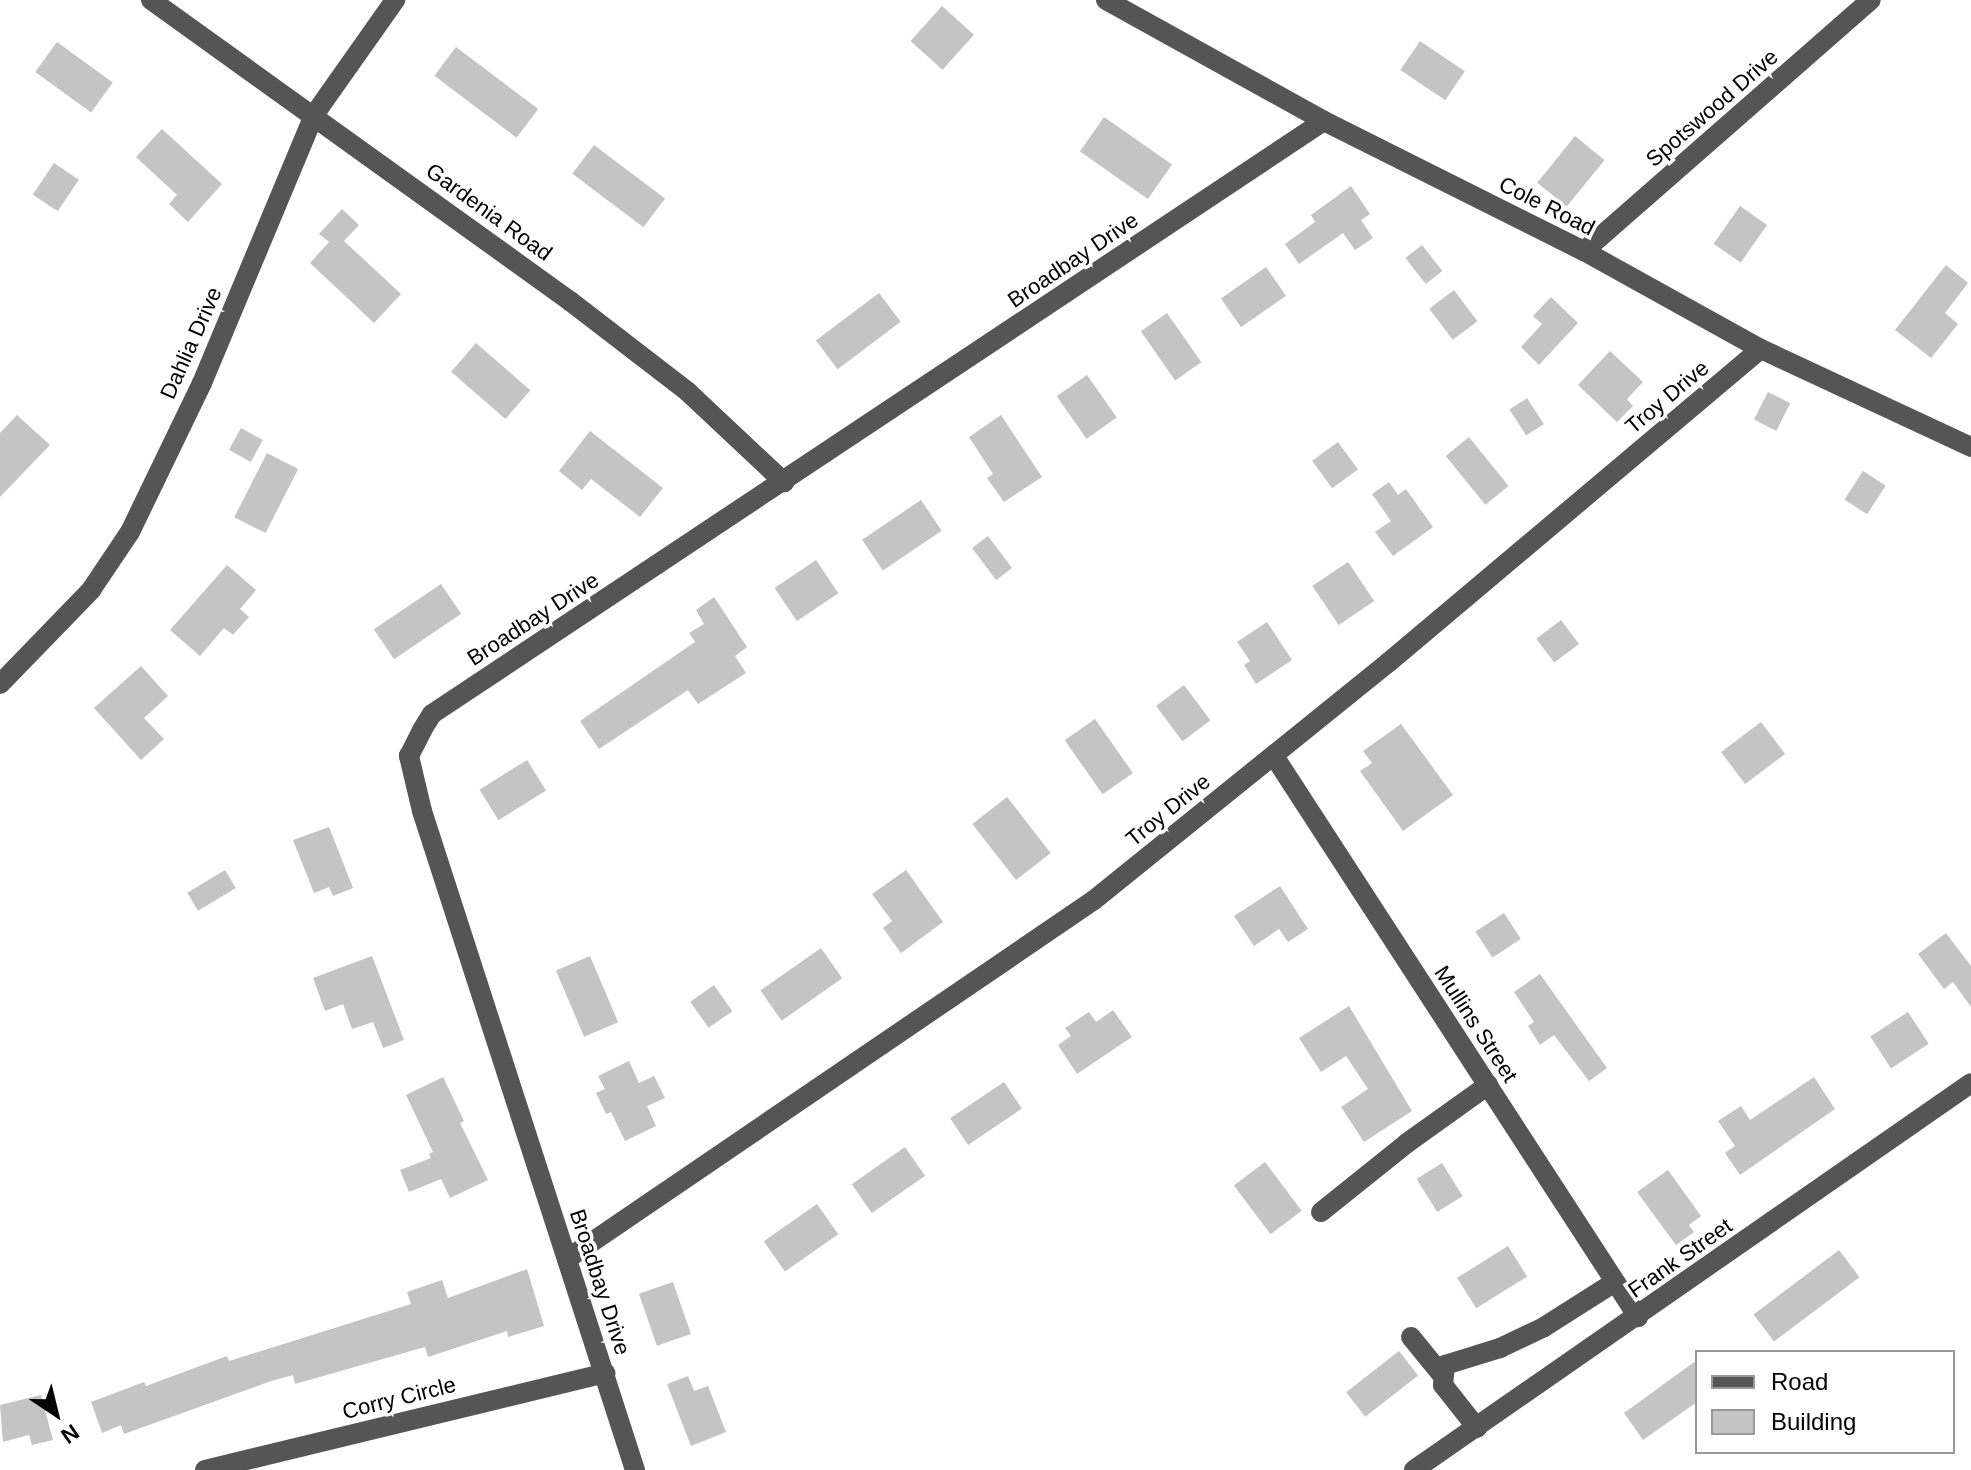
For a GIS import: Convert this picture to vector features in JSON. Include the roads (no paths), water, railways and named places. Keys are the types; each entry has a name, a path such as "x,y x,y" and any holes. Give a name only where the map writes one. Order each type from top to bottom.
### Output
{"street":[{"name":"Gardenia Road","path":"151,0 570,301 688,392 784,482"},
{"name":"Dahlia Drive","path":"0,684 91,590 130,532 202,383 314,115 395,0"},
{"name":"Cole Road","path":"1106,0 1324,121 1584,251 1761,349 1971,447"},
{"name":"Spotswood Drive","path":"1584,251 1871,0"},
{"name":"Broadbay Drive","path":"635,1470 422,811 409,756 432,714 1324,121"},
{"name":"Troy Drive","path":"567,1259 1094,900 1274,756 1761,349"},
{"name":"Mullins Street","path":"1274,756 1638,1317"},
{"name":"Frank Street","path":"1414,1470 1971,1083"},
{"path":"1321,1212 1407,1143 1488,1085"},
{"path":"1477,1428 1443,1385 1445,1365 1511,1343 1615,1282"},
{"path":"1411,1337 1442,1375"},
{"name":"Corry Circle","path":"205,1470 605,1373"}]}
